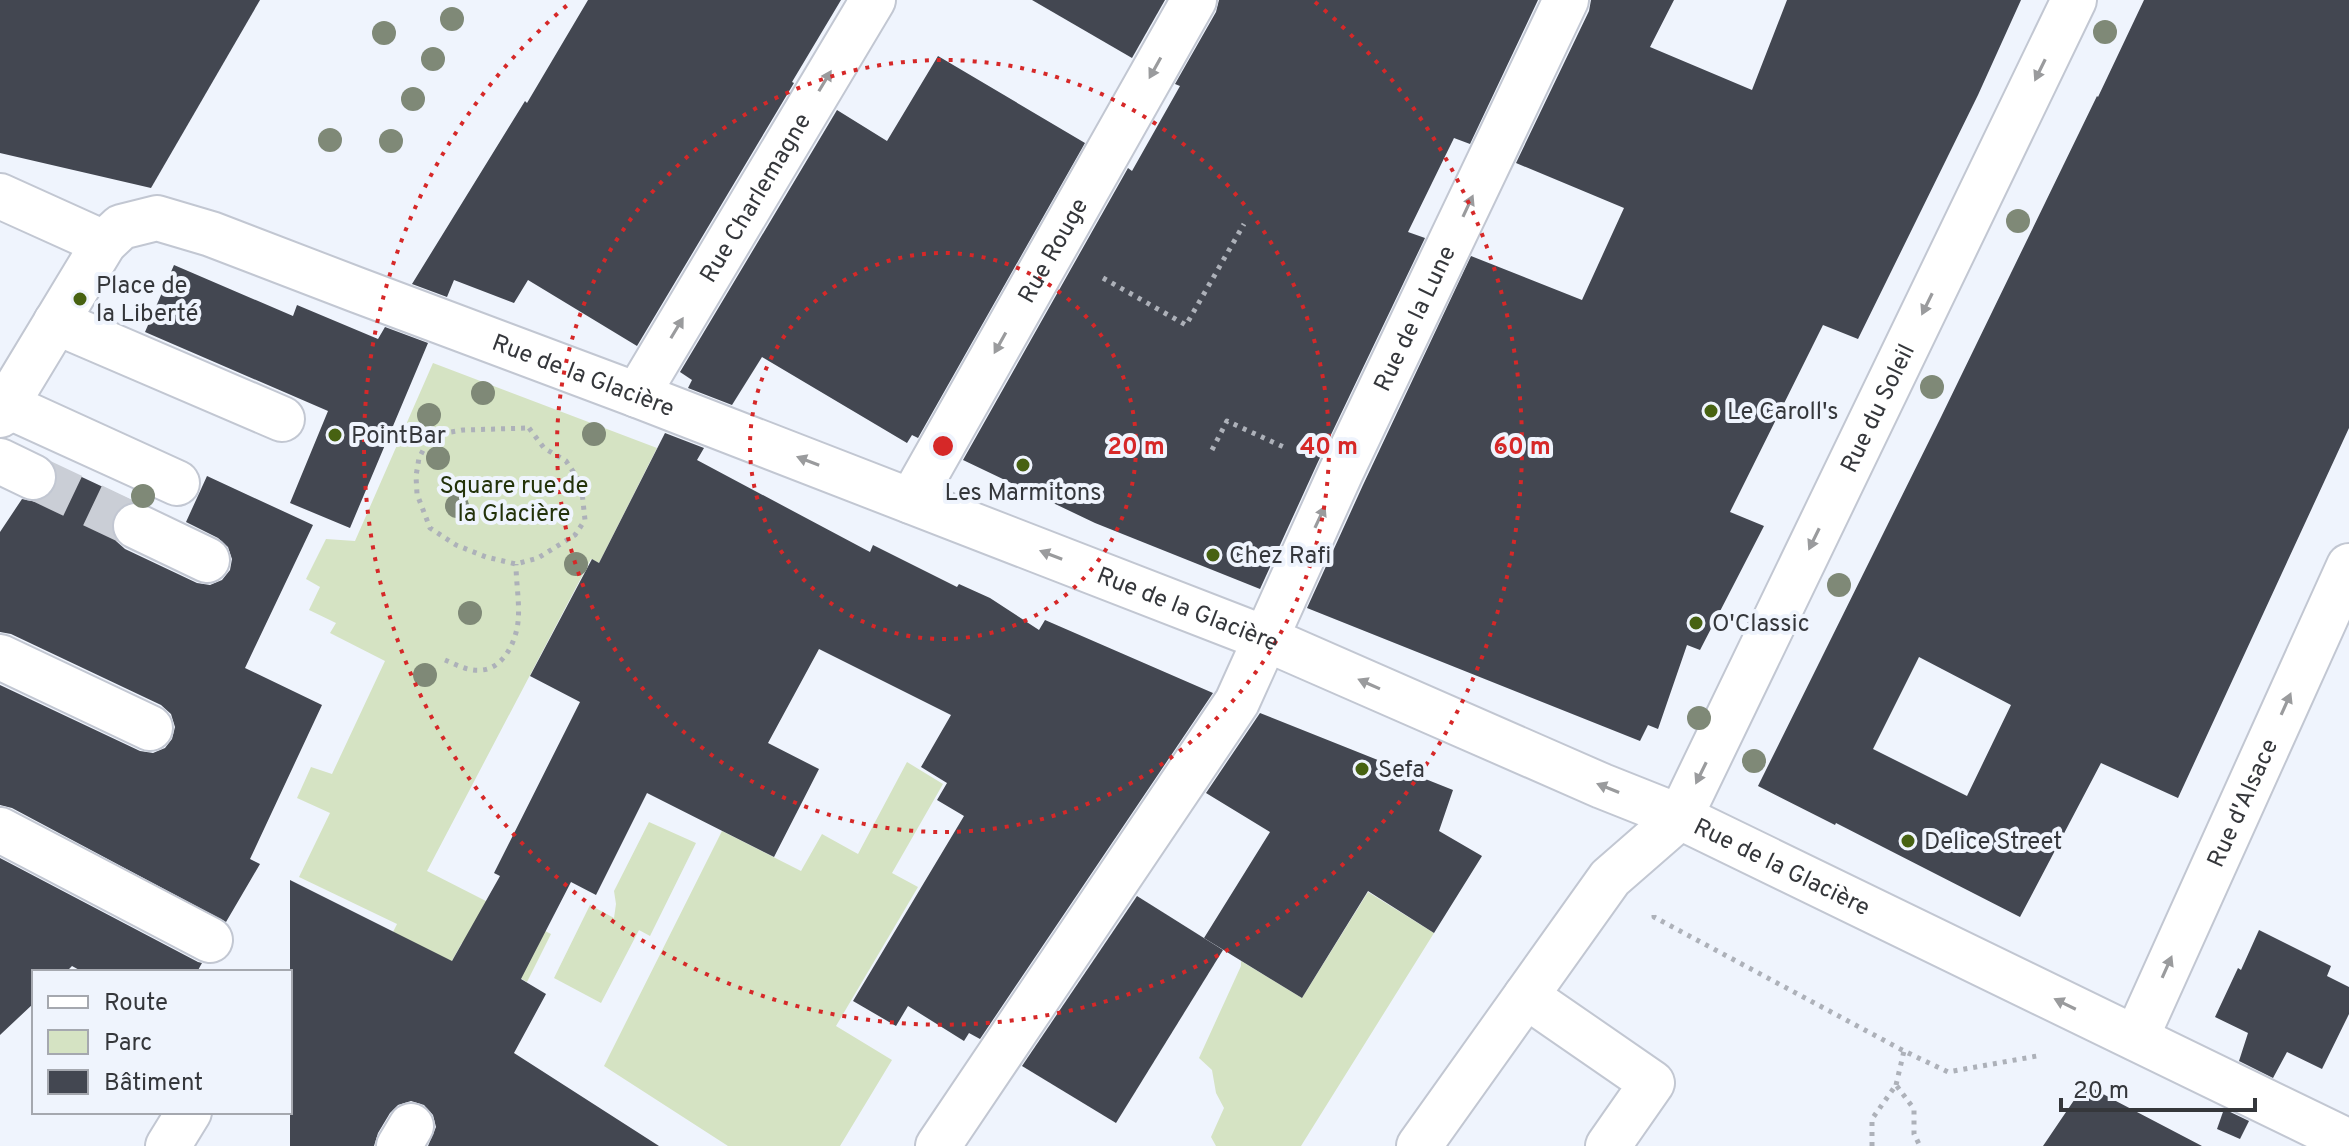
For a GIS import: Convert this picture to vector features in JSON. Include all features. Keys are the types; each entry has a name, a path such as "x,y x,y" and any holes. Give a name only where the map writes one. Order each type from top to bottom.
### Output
{"street":[{"name":"Rue Charlemagne","path":"637,395 873,0"},
{"name":"Rue Rouge","path":"911,501 1194,0"},
{"name":"Rue de la Lune","path":"938,1146 1237,702 1340,474 1566,0"},
{"name":"Rue du Soleil","path":"1680,817 2074,0"},
{"path":"0,196 104,243 3,410 177,483"},
{"name":"Rue de la Glacière","path":"104,243 121,227 157,218 211,234 1264,638 1680,817 2349,1142"},
{"path":"56,322 282,419"},
{"path":"136,526 207,560"},
{"name":"Rue d'Alsace","path":"2136,1038 2349,566"},
{"path":"0,657 150,728"},
{"path":"1419,1146 1610,878 1680,817"},
{"path":"0,830 210,940"},
{"path":"1526,996 1652,1083 1608,1146"},
{"path":"168,1146 188,1114"}],"path":[{"path":"1053,250 1186,325 1244,224"},
{"path":"1212,450 1227,421 1340,474"},
{"path":"529,428 544,448 566,461 581,483 585,520 575,535 557,547 538,558 516,564 456,545 430,528 417,494 416,476 419,458 428,441 445,433 463,430 529,428"},
{"path":"445,660 464,669 483,670 497,664 507,653 516,635 519,618 516,564"},
{"path":"1657,903 1654,917 1948,1072 2042,1055"},
{"path":"1872,1146 1872,1119 1896,1085 1904,1051"},
{"path":"1896,1085 1914,1109 1914,1134 1920,1146"}],"green space":[{"name":"Square rue de la Glacière","path":"433,363 657,448 599,563 591,559 427,871 551,934 527,982 462,943 449,966 393,932 397,924 299,877 330,813 297,798 311,767 332,774 385,661 330,633 336,623 309,610 320,587 306,579 326,539 355,541"},
{"path":"907,762 943,784 892,873 918,887 836,1026 892,1060 840,1146 728,1146 604,1066 722,831 801,871 822,834 858,854"},
{"path":"649,822 696,843 650,936 639,930 601,1003 554,978 590,905 614,918 614,891"},
{"path":"1368,892 1434,933 1301,1146 1216,1146 1211,1137 1224,1108 1216,1093 1212,1070 1199,1058 1241,961 1302,998"}],"building":[{"path":"0,0 260,0 151,188 0,153"},
{"path":"588,0 841,0 637,346 528,280 514,303 454,280 447,297 412,284 525,101 527,103"},
{"path":"1032,0 1165,0 1132,58"},
{"path":"1219,0 1538,0 1470,144 1454,138 1408,232 1425,238 1260,589 1095,523 963,460 1128,168 1132,171 1180,86 1175,84 1216,12"},
{"path":"1591,0 1674,0 1650,47 1752,90 1787,0 2021,0 1978,95 1858,339 1823,325 1730,512 1764,526 1700,650 1687,645 1658,729 1648,725 1640,741 1307,608 1471,256 1582,300 1624,208 1516,163 1589,11"},
{"path":"2144,0 2349,0 2349,428 2178,798 2101,763 2020,917 1758,786","holes":["1919,657 2011,705 1967,796 1873,749"]},
{"path":"938,56 1085,143 918,438 912,435 907,443 762,357 732,405 688,388 692,380 680,372 837,110 887,141"},
{"path":"174,265 293,316 297,305 378,339 385,327 428,343 350,528 290,503 328,411 145,332"},
{"path":"665,433 704,448 697,460 870,552 873,545 957,587 959,584 990,598 1039,630 1045,620 1213,693 980,1039 969,1033 964,1041 908,1006 896,1026 853,1001 964,816 937,800 947,783 921,767 951,715 819,649 768,743 819,769 774,857 647,793 596,895 571,882 521,979 546,994 514,1053 659,1146 428,1146 436,1127 433,1115 424,1105 411,1101 398,1105 390,1113 374,1146 290,1146 290,880 452,961 500,876 494,873 580,702 530,676 592,559 599,563"},
{"path":"54,464 133,501 121,506 113,516 111,529 116,541 125,549 197,583 210,585 222,580 230,570 232,559 228,547 218,538 186,522 207,476 313,525 245,668 322,705 250,859 260,864 226,922 12,808 0,805 0,685 140,751 153,753 165,748 172,739 175,727 171,714 161,705 11,634 0,632 0,532 22,499 36,502 48,497 55,489 58,476"},
{"path":"1260,713 1453,790 1439,831 1482,856 1434,933 1368,891 1302,998 1204,938 1270,832 1206,793"},
{"path":"0,858 202,963 198,970 79,970 72,966 68,970 32,970 32,1005 0,1035"},
{"path":"1137,896 1223,950 1116,1123 1022,1066"},
{"path":"2259,930 2331,966 2327,976 2349,987 2349,1014 2322,1069 2287,1052 2273,1078 2239,1061 2248,1033 2215,1017"},
{"path":"2085,1084 2114,1100 2202,1146 2043,1146"},
{"path":"2224,1109 2249,1121 2240,1139 2217,1129"}],"tunnel":[{"path":"33,477 136,526"}],"place":[{"name":"Place de la Liberté","path":"80,299"},
{"name":"Le Caroll's","path":"1711,411"},
{"name":"PointBar","path":"335,435"},
{"name":"Les Marmitons","path":"1023,465"},
{"name":"Chez Rafi","path":"1213,555"},
{"name":"O'Classic","path":"1696,623"},
{"name":"Sefa","path":"1362,769"},
{"name":"Delice Street","path":"1908,841"}]}
